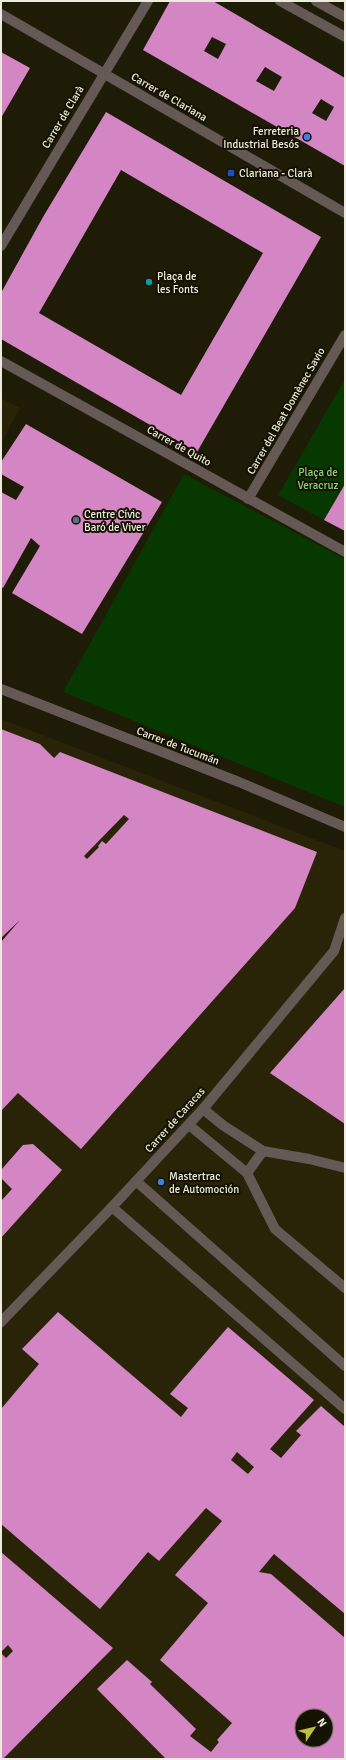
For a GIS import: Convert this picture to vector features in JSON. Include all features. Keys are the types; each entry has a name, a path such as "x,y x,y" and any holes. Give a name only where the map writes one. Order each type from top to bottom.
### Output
{"street":[{"name":"Carrer de Clarà","path":"1,246 103,73 148,1"},
{"path":"280,1 345,37"},
{"path":"316,1 345,17"},
{"name":"Carrer de Clariana","path":"1,14 345,213"},
{"name":"Carrer del Beat Domènec Savio","path":"248,499 345,335"},
{"name":"Carrer de Quito","path":"1,361 345,552"},
{"name":"Carrer de Tucumán","path":"1,689 239,782 345,827"},
{"name":"Carrer de Caracas","path":"1,1322 112,1207 203,1109 334,951 345,918"},
{"path":"203,1109 224,1126 263,1151 309,1159 345,1168"},
{"path":"188,1125 248,1173 275,1229 345,1288"},
{"path":"248,1173 263,1151"},
{"path":"136,1181 345,1366"},
{"path":"112,1207 345,1409"}],"shaded area":[{"path":"1,398 20,408 1,443"},
{"path":"1,719 345,851 345,1759 1,1759"}],"green space":[{"name":"Plaça de Veracruz","path":"345,379 345,484 324,520 278,495"},
{"path":"184,474 345,559 345,807 63,692"}],"building":[{"path":"170,1 213,1 345,78 345,166 143,50","holes":["212,37 226,44 218,59 204,51","265,67 282,77 274,91 256,81","321,99 334,107 326,121 312,113"]},
{"path":"1,52 30,68 1,118"},
{"path":"106,112 321,237 197,452 1,339 1,293 43,217","holes":["121,170 263,253 181,395 39,313"]},
{"name":"Centre Cívic Baró de Viver","path":"26,424 162,502 82,634 12,593 40,546 31,538 3,588 1,587 1,492 16,500 24,487 1,474 1,462"},
{"path":"345,484 345,531 324,520"},
{"path":"1,729 40,744 54,758 60,752 317,852 295,908 81,1149 18,1093 1,1111 1,942 20,920 1,938","holes":["124,815 129,819 106,844 102,841 98,846 99,847 87,859 84,856"]},
{"path":"345,988 345,1124 270,1073"},
{"path":"33,1144 62,1170 1,1238 1,1201 12,1189 1,1178 1,1170 23,1145"},
{"path":"58,1312 181,1417 188,1408 170,1394 228,1327 314,1400 270,1449 281,1458 301,1435 296,1431 321,1406 345,1427 345,1614 274,1554 259,1572 271,1574 345,1638 345,1759 166,1759 97,1689 127,1660 152,1682 150,1684 196,1729 190,1736 211,1752 219,1742 217,1740 232,1723 160,1660 208,1603 175,1575 222,1521 206,1508 159,1561 148,1552 100,1609 1,1524 1,1409 39,1364 22,1349","holes":["237,1452 254,1467 248,1474 231,1460"]},
{"path":"1,1552 113,1648 3,1759 1,1759 1,1653 6,1658 13,1651 8,1645 1,1652"}],"place":[{"name":"Ferreteria Industrial Besós","path":"307,137"},
{"name":"Clariana - Clarà","path":"231,173"},
{"name":"Plaça de les Fonts","path":"149,282"},
{"name":"Centre Cívic Baró de Viver","path":"76,520"},
{"name":"Mastertrac de Automoción","path":"161,1182"}]}
